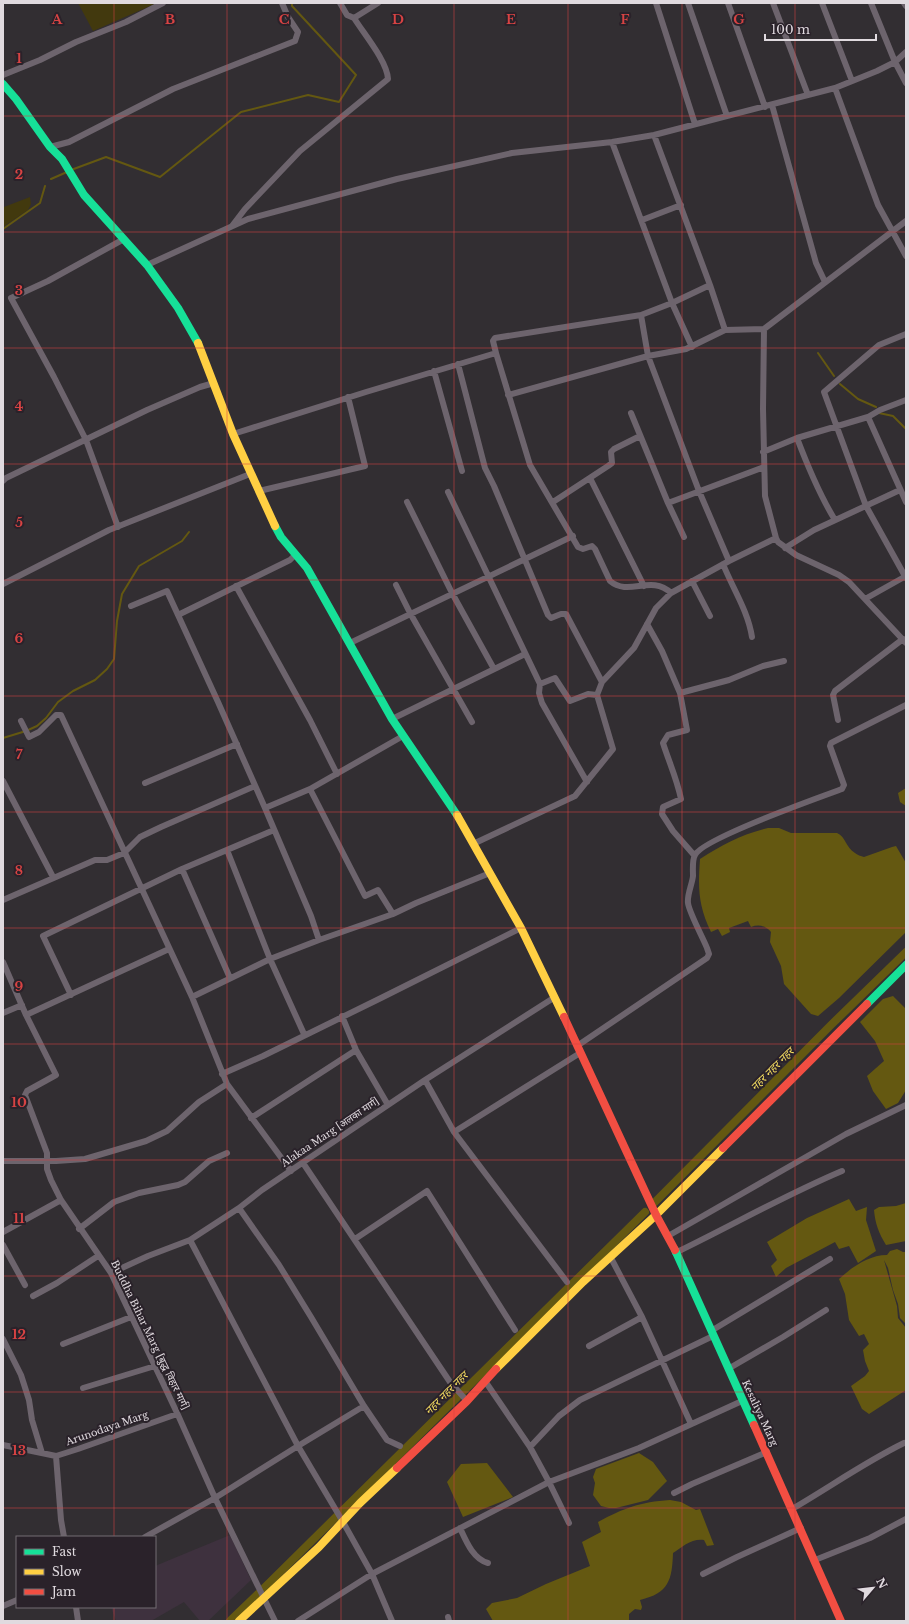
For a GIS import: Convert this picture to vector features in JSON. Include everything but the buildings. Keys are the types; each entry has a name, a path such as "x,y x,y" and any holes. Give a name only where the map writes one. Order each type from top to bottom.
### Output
{"main road":[{"name":"Kesaliya Marg","path":"3,84 16,99 50,147 62,160 78,185 98,211 148,265 191,329 250,474 281,537 307,568 392,719 452,806 520,928 555,997 656,1215 668,1236 742,1401 767,1452 841,1621"},
{"path":"239,1621 320,1547 360,1503 485,1381 583,1282 611,1258 656,1215 810,1059 906,965"}],"street":[{"path":"3,75 40,60 76,42 126,22 163,3"},
{"path":"50,147 69,142 173,89 294,42 298,32 288,17 282,3"},
{"path":"231,227 245,209 300,151 388,79 387,73 376,51 354,18 347,16 340,3"},
{"path":"354,18 378,3"},
{"path":"656,3 695,124"},
{"path":"688,3 727,116"},
{"path":"728,3 765,107"},
{"path":"773,3 808,95"},
{"path":"822,3 852,81"},
{"path":"871,3 895,62 906,83"},
{"path":"148,265 248,219 316,200 512,153 612,142 654,135 765,107 835,88 895,62 906,52"},
{"path":"835,88 878,205 906,256"},
{"path":"772,105 816,263 825,282"},
{"path":"654,135 681,205 725,330"},
{"path":"612,142 672,303 692,346"},
{"path":"642,220 681,205"},
{"path":"508,395 648,356 692,346 725,330 764,329 906,221"},
{"path":"118,527 86,440 11,298 48,281 124,239"},
{"path":"671,593 666,588 657,585 624,587 614,584 610,581 595,549 589,546 580,549 530,465 493,341 495,338 641,315 672,303 710,285"},
{"path":"641,315 648,356 750,624 752,637"},
{"path":"764,329 763,452 765,496 776,538 785,548 839,575 849,582 904,641 835,691 833,695 838,720"},
{"path":"865,599 906,577 866,506 824,392 880,345 906,334"},
{"path":"233,434 348,397 496,353"},
{"path":"458,364 485,468 494,486 523,559 548,616 551,618 561,614 566,614 602,682"},
{"path":"434,371 462,471"},
{"path":"3,481 6,478 147,410 214,383"},
{"path":"259,491 365,466 348,397"},
{"path":"763,452 797,438 836,428 868,417 880,410 906,400"},
{"path":"631,414 668,503 684,537"},
{"path":"868,417 906,502"},
{"path":"553,502 612,463 612,452 614,449 640,436"},
{"path":"797,438 809,470 826,506 835,520"},
{"path":"668,503 764,467"},
{"path":"3,584 118,527 250,474"},
{"path":"590,478 644,586"},
{"path":"785,548 814,530 900,490"},
{"path":"448,492 540,684 539,693 542,703 587,782"},
{"path":"407,502 452,593 494,668"},
{"path":"350,642 572,536"},
{"path":"473,844 575,796 613,750 597,695 602,682 634,648 656,608 671,593 776,538"},
{"path":"178,615 290,560 296,554"},
{"path":"692,581 710,616"},
{"path":"236,586 310,720 337,774"},
{"path":"396,586 472,722"},
{"path":"131,606 168,591 265,808 311,916 319,940"},
{"path":"647,624 662,651 680,694 687,730 668,735 663,743 678,784 681,799 663,807 662,814 673,831 694,855"},
{"path":"392,719 525,654"},
{"path":"680,694 728,680 763,666 784,661"},
{"path":"540,684 555,678 570,702 588,694 597,695"},
{"path":"454,1132 578,1049 707,958 709,954 707,948 688,903 688,894 692,885 694,855 700,849 714,841 768,816 842,788 844,785 830,746 831,743 906,705"},
{"path":"21,721 29,736 39,732 56,715 60,715 192,998 227,1084 290,1171"},
{"path":"265,808 310,789 403,736"},
{"path":"145,783 237,744"},
{"path":"3,781 53,878"},
{"path":"3,900 95,860 107,860 124,853 140,837 255,786"},
{"path":"310,789 365,896 378,890 392,914"},
{"path":"71,995 43,936 182,868 274,830"},
{"path":"227,850 270,959 304,1034"},
{"path":"182,868 230,978"},
{"path":"192,998 270,959 392,914 490,873"},
{"path":"222,1074 263,1056 304,1034 520,928"},
{"path":"26,1015 169,949"},
{"name":"Buddha Bihar Marg [बुद्ध विहार मार्ग]","path":"3,962 26,1015 56,1075 27,1091 25,1096 47,1153 47,1169 61,1200 111,1274 215,1498 276,1621"},
{"name":"Alakaa Marg [अलका मार्ग]","path":"111,1274 148,1256 190,1240 425,1080 555,997"},
{"path":"3,1013 22,1005"},
{"path":"342,1016 356,1050 388,1105"},
{"path":"251,1118 356,1050"},
{"path":"425,1080 454,1132 567,1282"},
{"path":"3,1161 84,1159 146,1141 166,1131 200,1102 227,1084"},
{"path":"668,1236 846,1134 906,1105"},
{"path":"79,1228 114,1202 139,1193 178,1185 185,1182 209,1161 227,1153"},
{"path":"303,1163 457,1391 465,1399"},
{"path":"675,1253 731,1226 782,1198 842,1171"},
{"path":"355,1239 427,1190 515,1330"},
{"path":"3,1232 61,1200"},
{"path":"239,1208 279,1265 364,1406 387,1440 400,1446"},
{"path":"190,1240 298,1446 343,1520 372,1574 392,1621"},
{"path":"3,1245 25,1285"},
{"path":"33,1296 57,1283 98,1256"},
{"path":"611,1258 642,1317 691,1424"},
{"path":"530,1447 559,1416 580,1400 712,1334 830,1259"},
{"path":"728,1369 826,1310"},
{"path":"63,1344 131,1317"},
{"path":"590,1346 642,1317"},
{"path":"3,1339 21,1375 29,1400 32,1420 42,1453"},
{"path":"83,1388 155,1366"},
{"path":"485,1381 530,1447 569,1523"},
{"path":"298,1621 372,1574 549,1482 640,1448 742,1401"},
{"path":"147,1536 215,1498 364,1406"},
{"name":"Arunodaya Marg","path":"3,1445 56,1456 177,1414"},
{"path":"792,1509 831,1487 877,1456 904,1443"},
{"path":"674,1493 767,1452"},
{"path":"56,1456 61,1520 64,1536"},
{"path":"815,1560 870,1538 906,1519"},
{"path":"460,1528 473,1552 482,1561 488,1563"},
{"path":"703,1574 801,1528"},
{"path":"3,1606 16,1600"},
{"path":"76,1608 78,1621"}],"shaded area":[{"path":"78,3 157,3 93,31"},
{"path":"30,197 31,204 28,210 3,227 4,207"},
{"path":"906,788 906,806 900,802 898,793"},
{"path":"768,828 779,828 791,833 837,833 842,837 852,851 864,857 896,846 906,863 906,932 839,998 818,1016 811,1014 784,984 781,966 770,942 771,932 769,930 760,926 751,927 748,921 729,928 730,932 722,936 718,929 711,932 701,905 699,888 700,859 732,840"},
{"path":"893,996 906,1009 906,1090 898,1103 886,1109 873,1091 867,1076 884,1061 875,1041 860,1022 883,999"},
{"path":"849,1199 856,1211 867,1207 866,1220 876,1251 858,1263 849,1246 839,1249 835,1242 786,1268 776,1277 771,1266 777,1260 767,1242 807,1218"},
{"path":"906,1203 906,1241 886,1245 881,1237 875,1219 874,1210 879,1207 896,1206"},
{"path":"897,1249 906,1252 906,1324 900,1318 898,1304 888,1268 884,1260 897,1306 898,1318 906,1328 906,1390 869,1414 862,1409 851,1386 865,1376 869,1371 863,1350 869,1344 864,1334 859,1336 849,1320 845,1294 839,1279 861,1262 874,1257 887,1255 890,1251"},
{"path":"639,1453 653,1462 667,1481 648,1500 616,1508 601,1506 593,1495 595,1483 593,1477 596,1469"},
{"path":"487,1463 513,1497 463,1517 447,1482 461,1464"},
{"path":"670,1500 681,1502 696,1510 700,1509 714,1545 707,1546 704,1540 695,1540 673,1553 672,1571 667,1584 657,1594 640,1600 642,1607 641,1610 635,1609 629,1614 629,1621 493,1621 486,1609 492,1603 517,1598 590,1566 582,1542 601,1532 598,1522 632,1506"},
{"path":"230,1535 251,1580 208,1621 200,1621 184,1602 151,1621 116,1621 111,1608 156,1608 156,1566"}],"waterway":[{"path":"71,170 106,157 160,177 241,112 308,95 339,102 356,75 292,6 292,3"},
{"path":"51,179 67,172"},
{"path":"3,229 40,203 45,186"},
{"path":"818,353 834,376"},
{"path":"840,384 858,399 876,407"},
{"path":"879,413 893,416 906,429"},
{"path":"3,738 37,726 46,718 58,702 73,691 95,680 107,669 114,659 117,621 122,594 139,566 182,541 189,532"},
{"name":"नहर नहर नहर","path":"654,1203 831,1025 906,952"},
{"name":"नहर नहर नहर","path":"263,1589 645,1212"},
{"name":"नहर नहर नहर","path":"230,1621 258,1594"}],"traffic: fast":[{"path":"3,84 16,99 50,147 62,159 84,195 147,265 178,308 198,343"},
{"path":"275,526 281,537 307,568 392,719 457,815"},
{"path":"867,1004 906,965"},
{"path":"675,1250 754,1425"}],"traffic: slow":[{"path":"198,343 233,434 275,526"},
{"path":"457,815 521,928 564,1017"},
{"path":"496,1369 583,1282 656,1215 723,1148"},
{"path":"239,1621 319,1547 360,1503 397,1468"}],"traffic: jam":[{"path":"723,1148 867,1004"},
{"path":"564,1017 656,1215 675,1250"},
{"path":"397,1468 467,1401 496,1369"},
{"path":"754,1425 841,1621"}]}
